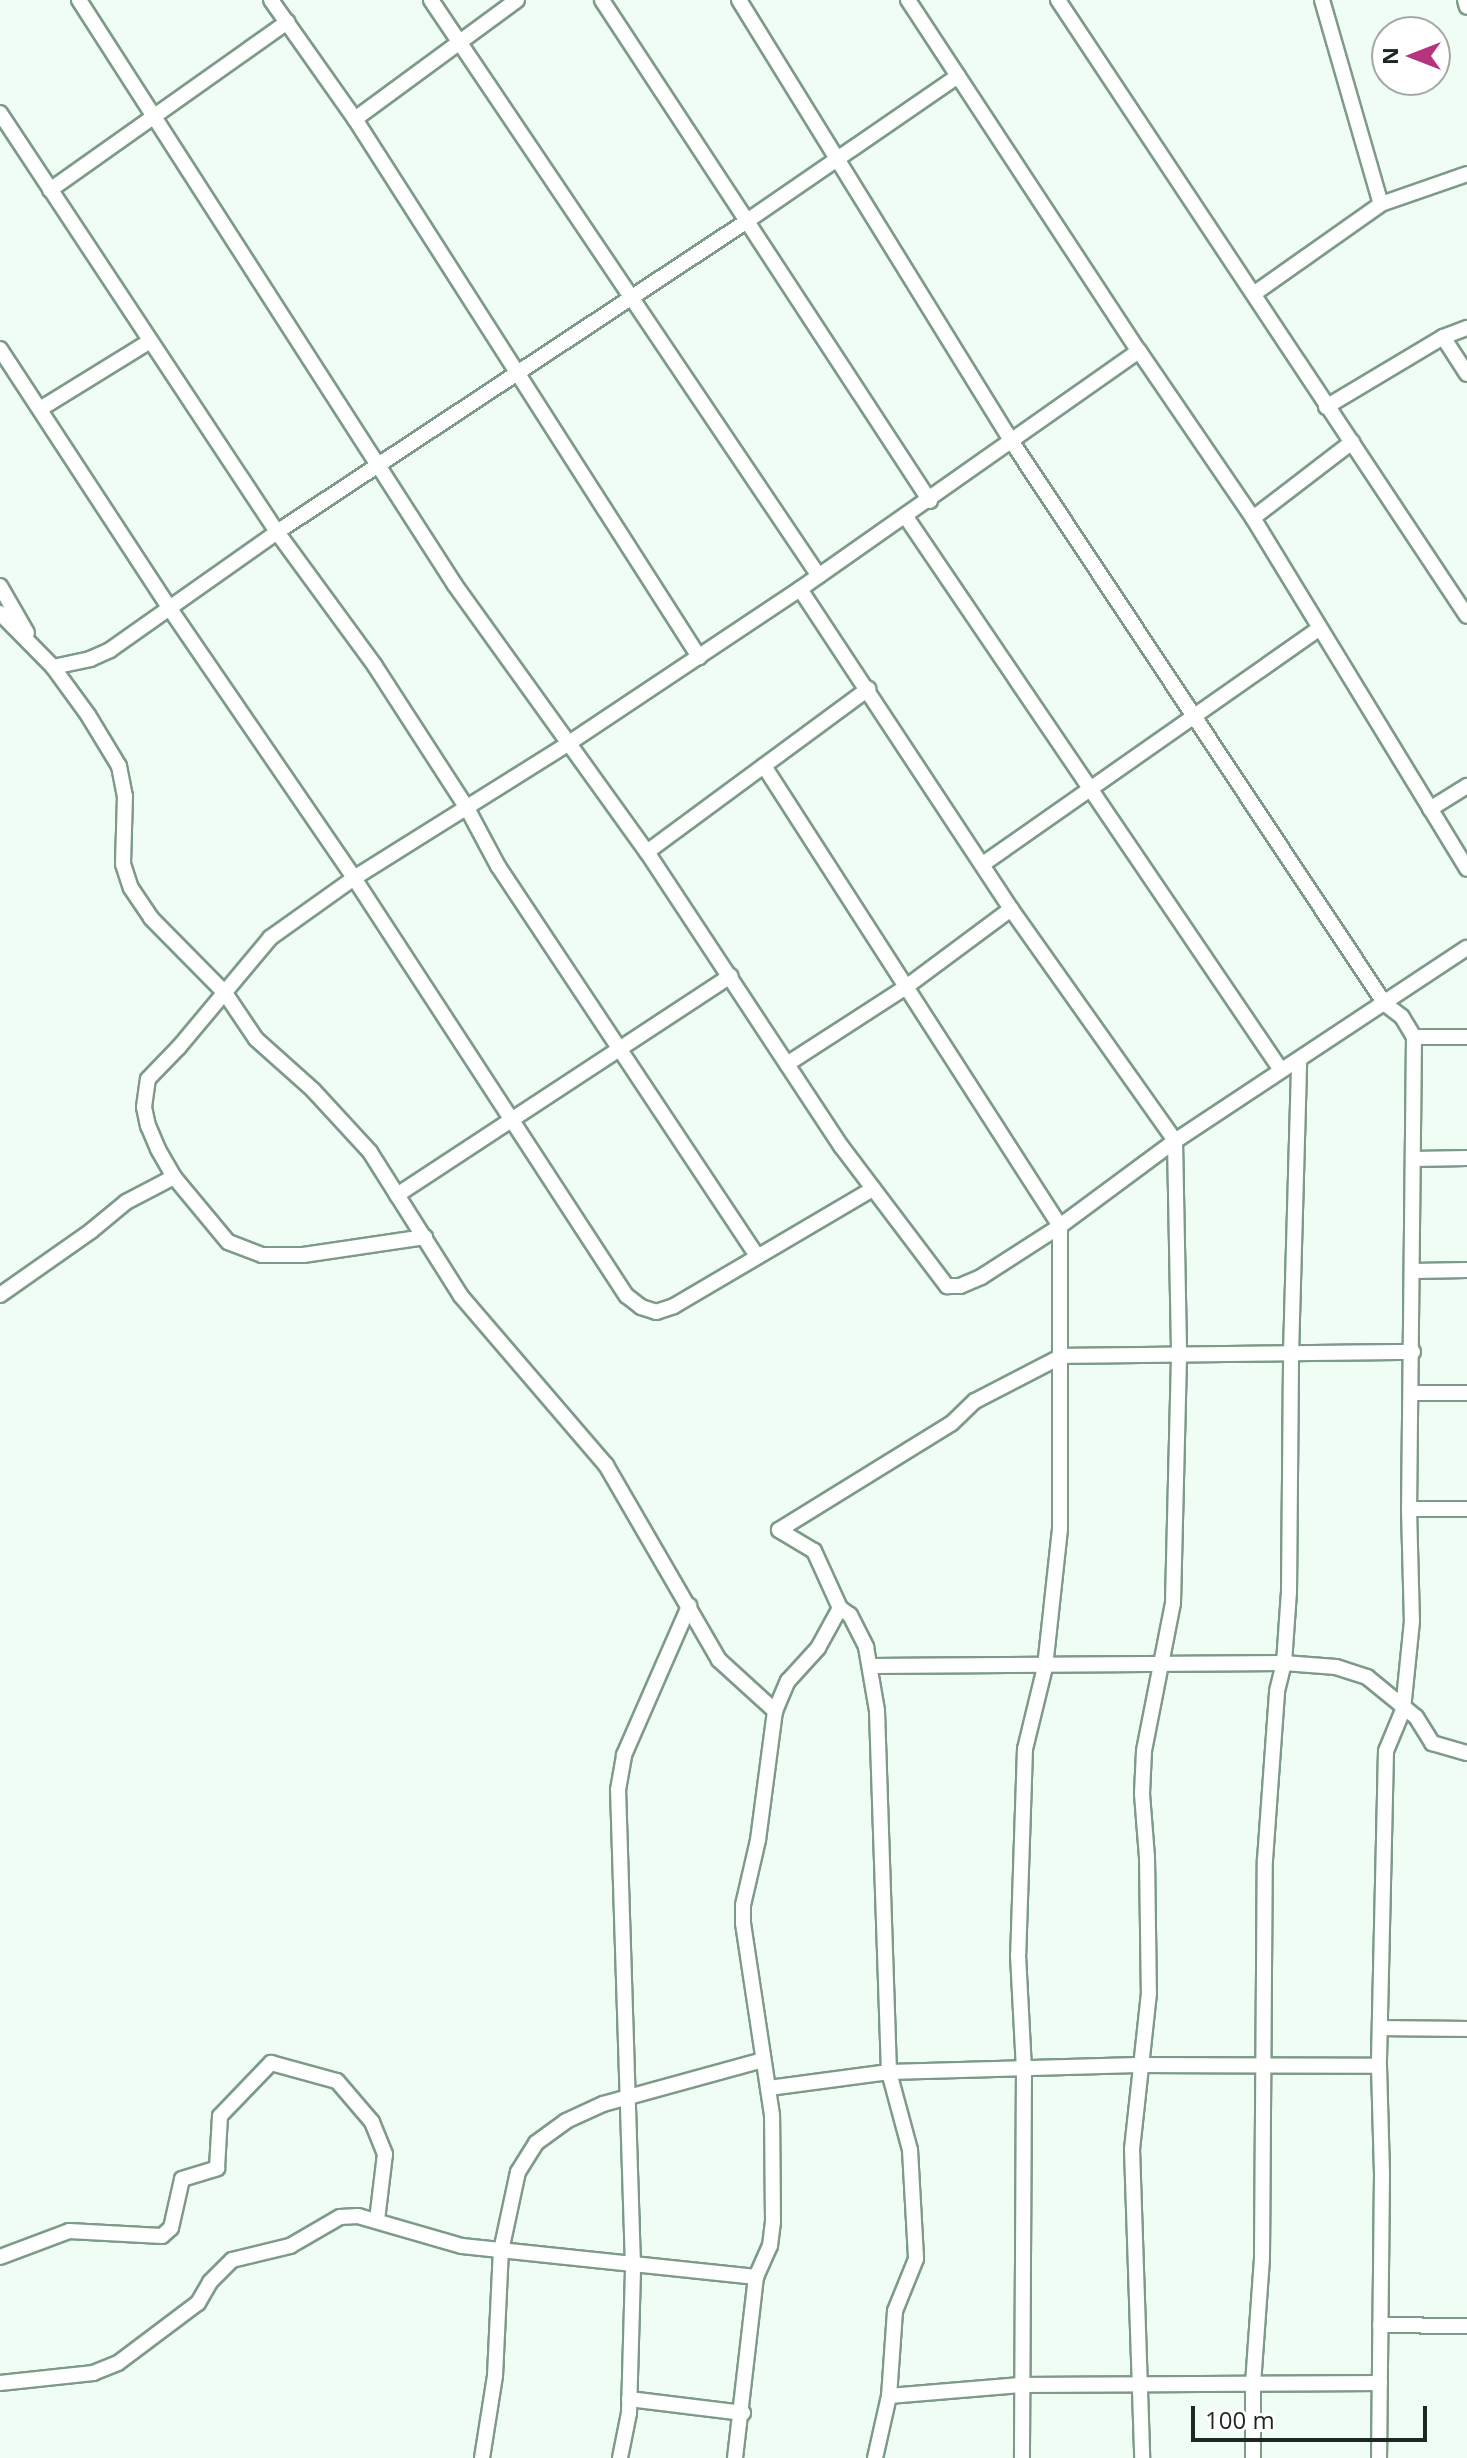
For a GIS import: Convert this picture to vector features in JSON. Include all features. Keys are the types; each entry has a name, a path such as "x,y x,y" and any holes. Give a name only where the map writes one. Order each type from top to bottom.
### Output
{"street":[{"path":"79,0 455,585 647,852 873,1189 947,1286 953,1287 981,1277 1060,1226 1175,1141 1467,948"},
{"path":"271,0 355,119 699,657"},
{"path":"431,0 819,576"},
{"path":"355,119 517,0"},
{"path":"602,0 930,501"},
{"path":"739,0 1012,442 1385,1004 1402,1017 1414,1037 1414,1271 1409,1509 1412,1621 1403,1710 1386,1751 1379,2066 1382,2175 1379,2458"},
{"path":"908,0 1253,518 1467,869"},
{"path":"1058,0 1467,616"},
{"path":"1322,0 1381,204"},
{"path":"1465,0 1467,7"},
{"path":"50,190 157,118 287,22"},
{"path":"53,667 110,650 168,606 277,532 519,375 958,76"},
{"path":"0,113 277,532 375,666 467,808 498,866 757,1256"},
{"path":"1255,293 1381,204 1467,174"},
{"path":"1326,407 1443,337 1467,328"},
{"path":"1443,337 1467,374"},
{"path":"40,409 150,341"},
{"path":"0,349 168,606 354,878 627,1296 641,1307 656,1312 674,1306 873,1189"},
{"path":"425,1237 303,1255 262,1255 228,1242 174,1177 148,1126 145,1089 155,1070 179,1047 270,938 354,878 569,743 800,589 930,501 1139,351"},
{"path":"1253,518 1352,442"},
{"path":"906,517 1281,1070"},
{"path":"0,586 38,650"},
{"path":"800,589 1011,909 1175,1141 1179,1357 1173,1603 1144,1751 1142,1794 1147,1857 1149,1993 1138,2065 1132,2149 1142,2458"},
{"path":"0,613 53,667 88,715 119,766 125,796 123,864 131,888 151,918 225,993 256,1039 313,1090 370,1152 461,1296 606,1465 719,1660 775,1711"},
{"path":"983,864 1196,718 1319,629"},
{"path":"647,852 868,689"},
{"path":"764,766 1060,1226 1060,1529 1045,1667 1025,1749 1018,1955 1024,2068 1022,2458"},
{"path":"1430,809 1467,786"},
{"path":"787,1064 906,987 1011,909"},
{"path":"397,1195 730,976"},
{"path":"1414,1037 1467,1037"},
{"path":"1253,2458 1253,2384 1262,2257 1265,1860 1277,1691 1284,1663 1289,1592 1291,1354 1299,1060"},
{"path":"1414,1159 1467,1158"},
{"path":"0,1295 91,1231 126,1202 174,1177"},
{"path":"1414,1271 1467,1270"},
{"path":"875,2458 889,2396 895,2311 916,2259 910,2150 889,2072 877,1711 871,1666 850,1615 840,1608 814,1551 779,1530 952,1423 975,1401 1062,1356 1413,1352"},
{"path":"1411,1393 1467,1393"},
{"path":"1409,1509 1467,1509"},
{"path":"620,2458 629,2399 633,2266 618,1790 624,1755 689,1606"},
{"path":"735,2458 743,2413 756,2277 770,2246 773,2222 769,2088 743,1905 758,1840 775,1711 788,1681 818,1648 840,1608"},
{"path":"871,1666 1284,1663 1336,1667 1367,1677 1403,1710 1416,1717 1432,1743 1467,1753"},
{"path":"1382,2028 1467,2029"},
{"path":"482,2458 495,2376 501,2251 518,2172 536,2143 566,2121 629,2095 763,2060"},
{"path":"0,2257 69,2231 162,2236 171,2228 182,2179 217,2168 220,2116 271,2063 337,2081 372,2122 385,2154 377,2220"},
{"path":"769,2088 889,2072 1138,2065 1379,2066"},
{"path":"0,2383 93,2373 118,2363 198,2303 210,2282 232,2260 290,2246 340,2217 358,2216 377,2220 462,2246 756,2277"},
{"path":"1380,2325 1467,2326"},
{"path":"889,2396 1021,2385 1380,2383"},
{"path":"629,2399 743,2413"}]}
